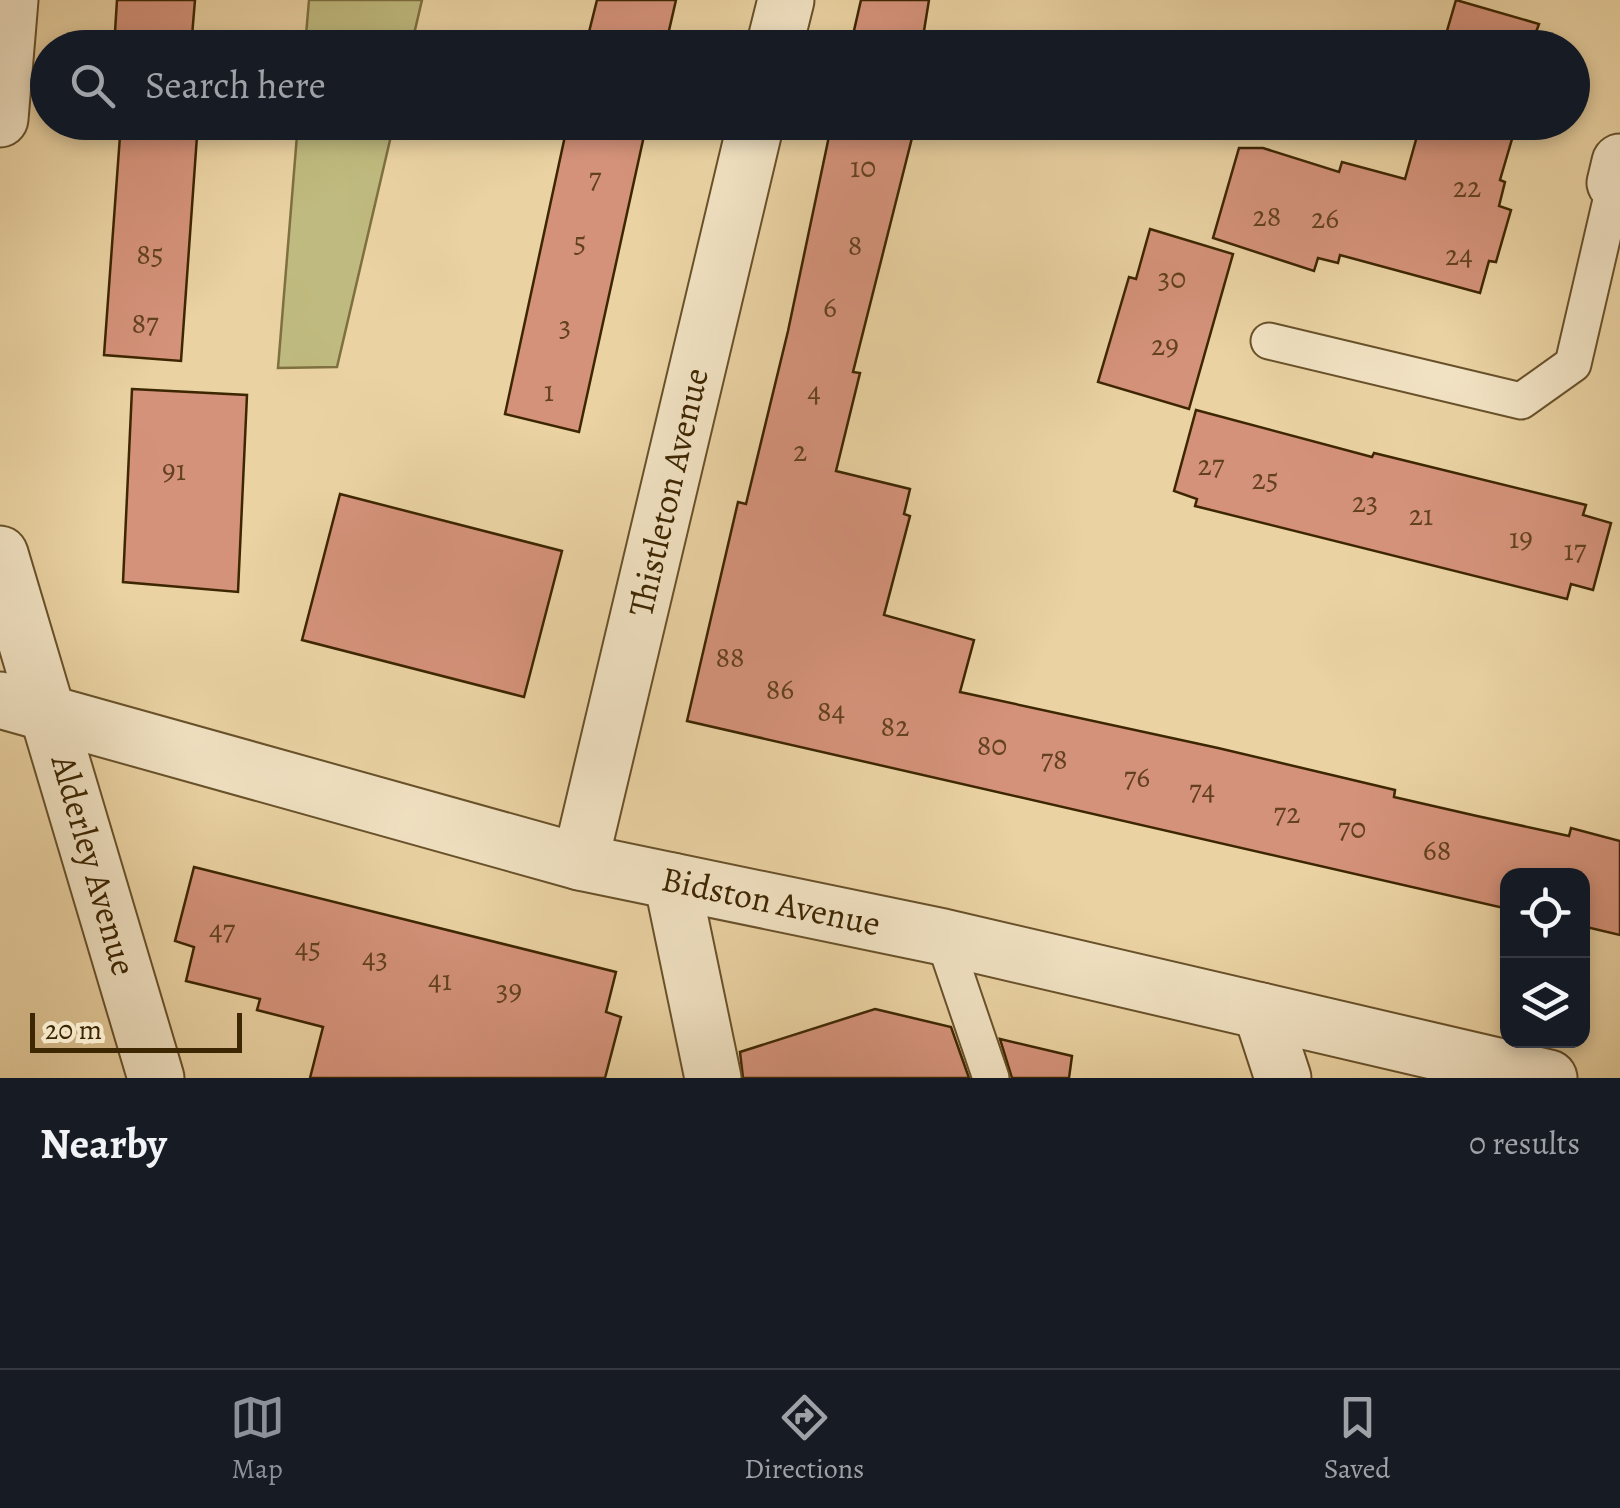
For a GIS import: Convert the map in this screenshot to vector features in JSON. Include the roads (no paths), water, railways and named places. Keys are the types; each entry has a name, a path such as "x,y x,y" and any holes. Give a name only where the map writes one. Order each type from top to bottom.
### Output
{"street":[{"path":"0,120 10,0"},
{"path":"778,30 786,0"},
{"name":"Thistleton Avenue","path":"580,862 752,140"},
{"name":"Alderley Avenue","path":"0,554 24,705 156,1078"},
{"name":"Bidston Avenue","path":"24,705 580,862 944,937 1548,1078"},
{"path":"672,881 713,1078"},
{"path":"1261,1012 1283,1078"}],"lane":[{"path":"1269,341 1521,400 1573,364 1618,172"},
{"path":"944,937 991,1078"}]}
